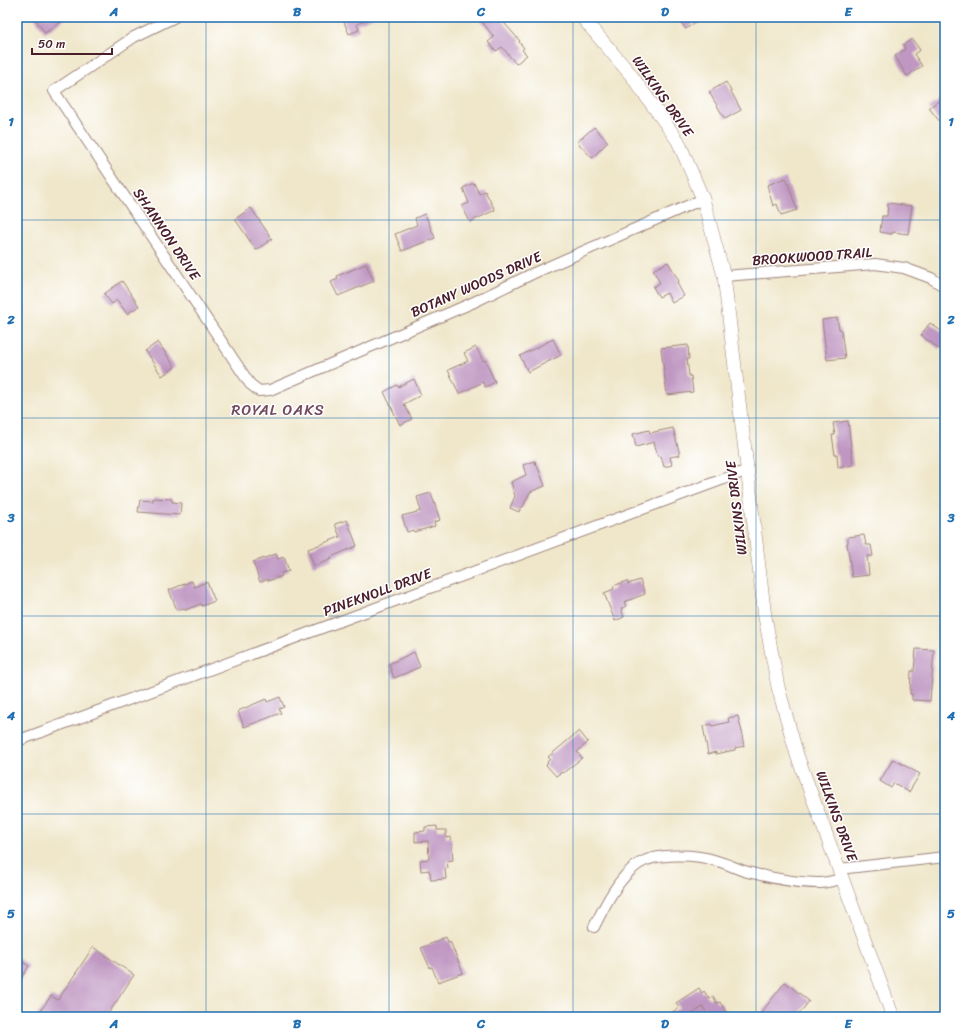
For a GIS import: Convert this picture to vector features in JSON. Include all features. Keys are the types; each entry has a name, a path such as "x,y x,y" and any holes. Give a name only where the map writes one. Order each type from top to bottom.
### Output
{"street":[{"name":"SHANNON DRIVE","path":"176,17 134,36 54,91 250,384 260,391"},
{"name":"WILKINS DRIVE","path":"582,17 631,75 678,141 703,199 724,276 765,617 778,687 797,755 893,1017"},
{"name":"BOTANY WOODS DRIVE","path":"260,391 270,390 450,312 534,273 703,199"},
{"name":"BROOKWOOD TRAIL","path":"724,276 875,264 904,268 931,278 945,287"},
{"name":"PINEKNOLL DRIVE","path":"17,740 748,470"},
{"path":"594,927 603,907 620,883 637,864 659,856 692,855 716,860 750,873 776,878 819,883 841,874 945,857"}],"building":[{"path":"34,17 68,17 45,33"},
{"path":"342,17 374,17 357,24 359,30 349,34"},
{"path":"478,17 499,17 520,41 519,42 524,48 522,50 527,55 516,64 502,47 496,51 488,42 494,37"},
{"path":"676,17 702,17 686,29"},
{"path":"912,39 920,50 914,54 922,66 907,76 895,56 905,49 903,45"},
{"path":"726,82 741,110 725,119 709,92"},
{"path":"945,96 945,128 929,108"},
{"path":"594,127 608,142 592,158 577,142"},
{"path":"786,178 797,210 781,215 777,204 773,206 767,185"},
{"path":"474,183 479,194 485,191 495,210 470,222 462,206 469,203 463,188"},
{"path":"888,203 912,206 908,234 880,232 882,216 887,216"},
{"path":"251,208 272,239 256,250 235,219"},
{"path":"425,214 435,238 402,251 395,234 417,225 415,218"},
{"path":"668,262 679,281 677,283 684,296 672,303 667,293 659,297 653,287 660,283 653,270"},
{"path":"366,264 374,281 338,296 331,282 338,279 337,276"},
{"path":"122,281 139,306 127,314 117,300 112,304 104,294"},
{"path":"837,318 839,329 841,329 845,358 827,360 822,320"},
{"path":"930,323 945,334 945,341 939,349 921,335"},
{"path":"553,339 561,355 528,372 520,356"},
{"path":"158,342 175,367 162,376 145,351"},
{"path":"688,345 689,359 687,359 693,392 667,395 661,348"},
{"path":"476,347 483,361 485,360 495,382 485,387 483,382 459,394 448,370 468,361 464,353"},
{"path":"414,379 421,395 404,404 412,419 400,425 384,392 397,385 398,387"},
{"path":"848,421 853,465 838,468 837,454 835,455 832,435 835,435 833,423"},
{"path":"673,428 680,455 670,457 672,465 664,467 661,456 658,457 654,442 636,447 633,434 649,430 650,433"},
{"path":"535,461 545,486 530,492 519,512 510,508 515,496 511,482 526,475 523,465"},
{"path":"431,493 440,520 434,522 435,526 414,532 413,530 407,532 402,516 421,511 417,497"},
{"path":"153,498 172,499 172,502 181,503 180,515 138,512 140,500 153,501"},
{"path":"347,520 357,546 331,557 332,559 314,566 308,549 340,537 335,524"},
{"path":"864,535 866,545 871,545 873,556 867,556 869,575 852,577 847,543 848,537"},
{"path":"276,554 278,559 284,557 289,571 281,573 282,576 260,582 253,562"},
{"path":"640,580 645,594 624,602 626,606 621,609 624,617 615,621 604,593 614,589 613,586 627,581 628,584"},
{"path":"192,581 194,587 207,582 215,601 202,606 201,604 185,610 184,608 177,610 169,590"},
{"path":"916,649 934,650 930,701 912,700 912,694 910,694 911,671 914,671"},
{"path":"414,652 420,667 394,678 389,664"},
{"path":"280,697 284,707 279,709 281,713 244,727 238,711 266,699 267,702"},
{"path":"738,716 744,746 735,748 735,750 708,754 703,726 712,724 712,726 729,722 728,718"},
{"path":"579,731 588,742 577,752 582,758 563,773 562,772 556,776 546,765 550,759 548,757"},
{"path":"893,759 920,774 909,792 894,783 891,788 880,781"},
{"path":"437,826 437,830 446,830 446,838 451,837 453,860 447,861 448,868 445,869 446,879 431,880 429,870 421,871 420,860 429,859 428,841 415,842 415,832 425,831 425,827"},
{"path":"446,937 448,942 450,941 463,973 438,982 432,967 430,968 421,948"},
{"path":"93,947 134,975 106,1017 36,1017 51,996 58,1000"},
{"path":"17,958 29,966 17,985"},
{"path":"785,982 809,1001 797,1017 758,1017"},
{"path":"699,988 702,993 704,991 709,999 713,996 717,1003 720,1002 729,1017 709,1017 703,1007 687,1017 664,1017 679,1008 676,1003"}],"district":[{"name":"ROYAL OAKS","path":"278,410"}]}
